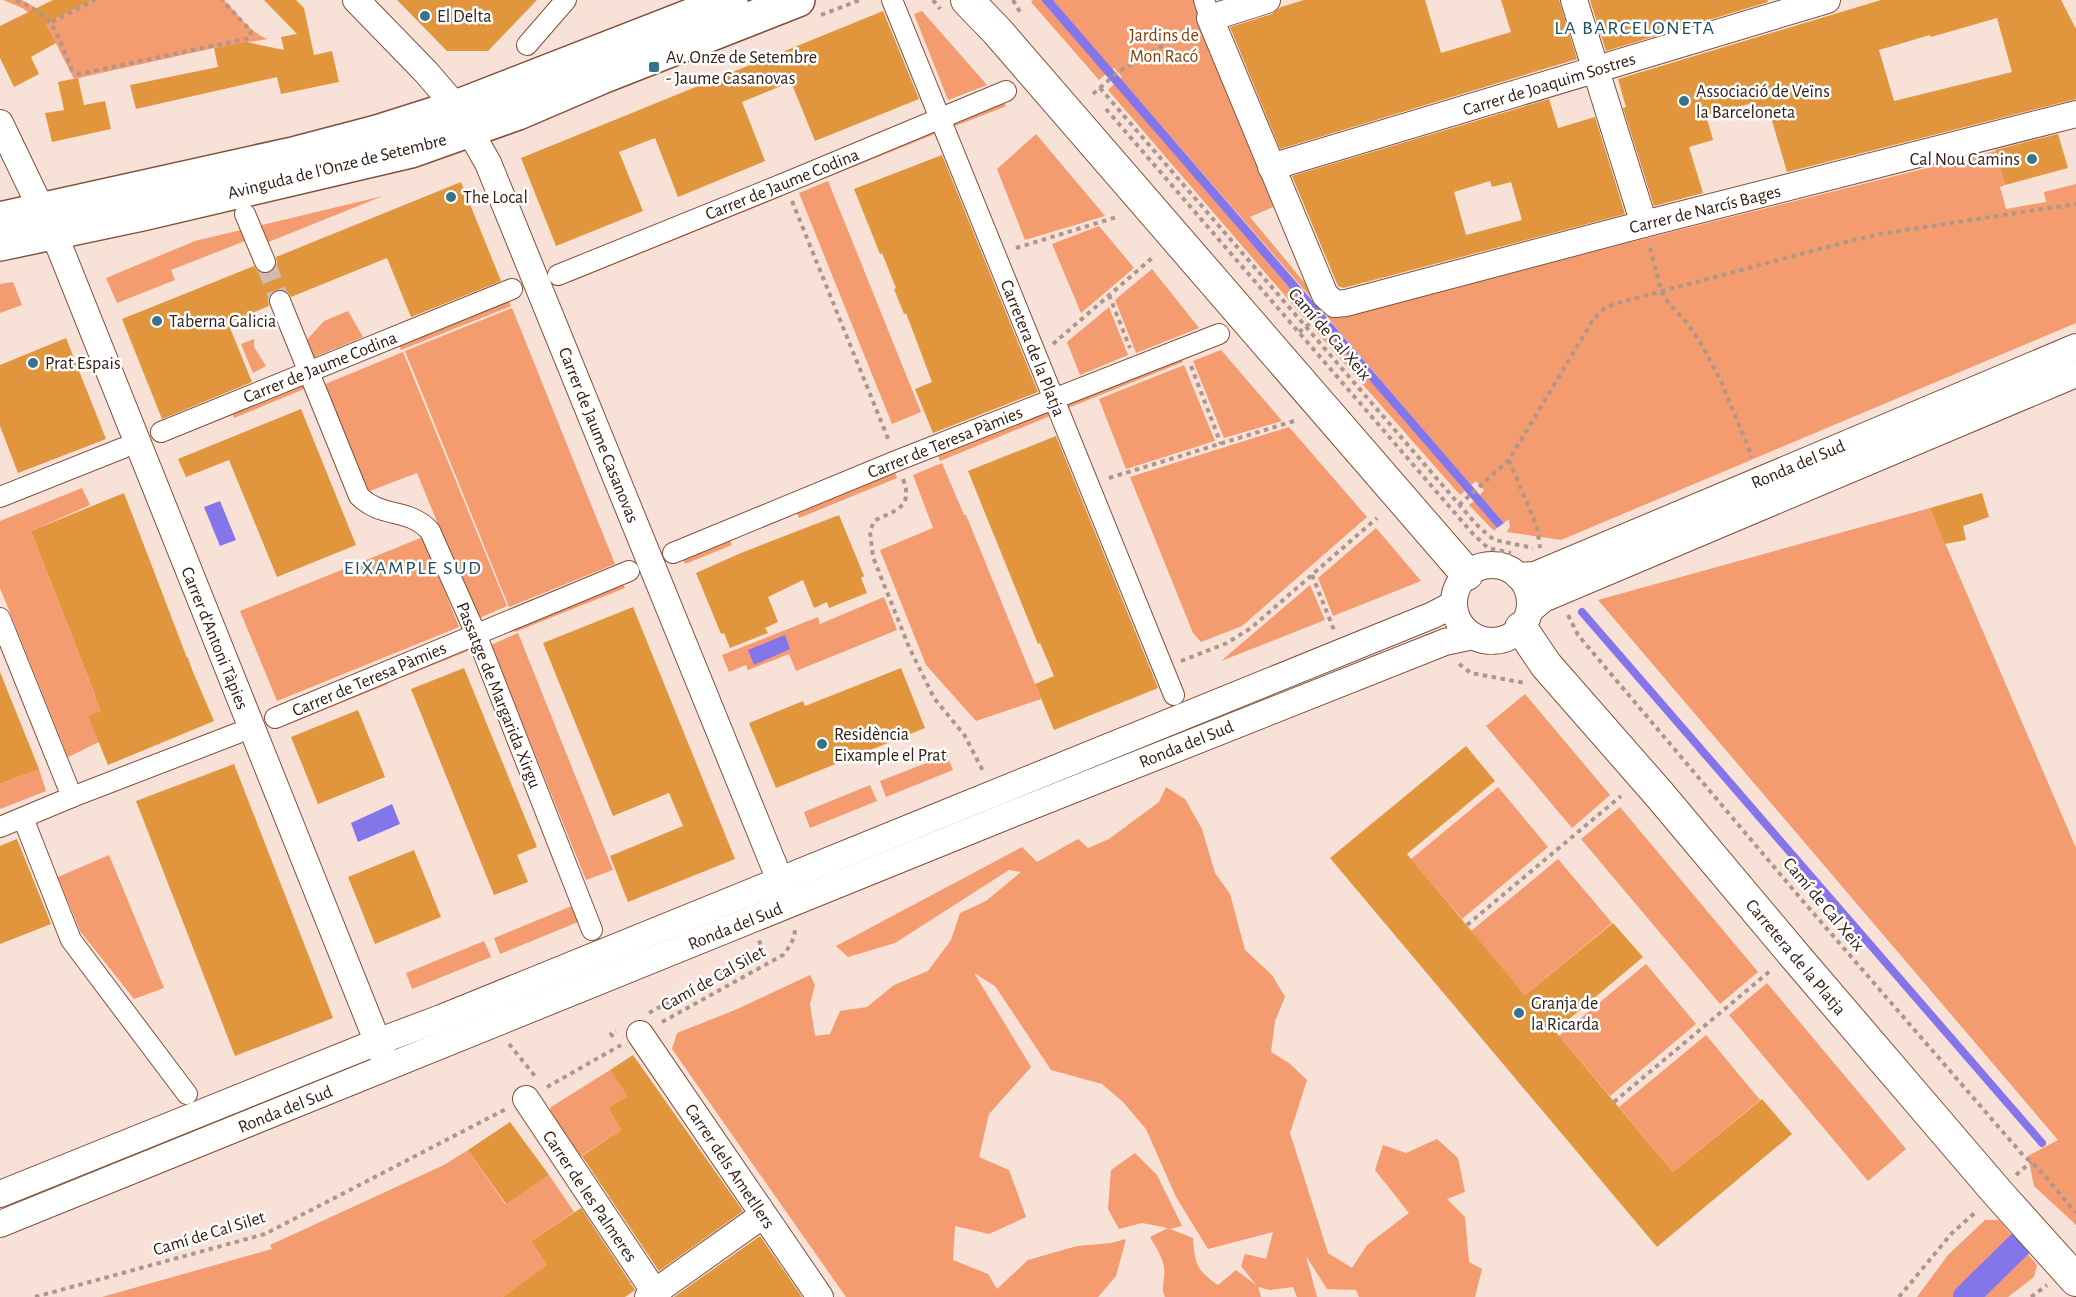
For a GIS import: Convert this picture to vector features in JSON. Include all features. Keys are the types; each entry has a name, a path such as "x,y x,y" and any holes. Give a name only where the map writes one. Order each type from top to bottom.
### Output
{"main road":[{"name":"Avinguda de l'Onze de Setembre","path":"464,119 731,0"},
{"name":"Avinguda de l'Onze de Setembre","path":"0,244 46,222 377,132 518,113 612,73 798,0"},
{"name":"Avinguda de l'Onze de Setembre","path":"0,219 46,222"}],"street":[{"name":"Carrer de Jaume Casanovas","path":"356,0 426,72 464,119 492,173 789,904"},
{"path":"527,45 566,0"},
{"name":"Carretera de la Platja","path":"892,0 1174,695"},
{"path":"967,0 997,31 1467,574"},
{"path":"1266,0 1207,9 1271,167"},
{"path":"1574,0 1644,224"},
{"name":"Carrer de Joaquim Sostres","path":"1271,167 1827,0"},
{"path":"997,31 1006,1"},
{"name":"Carrer de Jaume Codina","path":"558,275 1006,91"},
{"name":"Carrer de Narcís Bages","path":"1271,167 1326,295 1335,304 2076,114"},
{"name":"Carrer d'Antoni Tàpies","path":"0,123 46,222 388,1068"},
{"path":"245,214 265,262"},
{"name":"Carrer de Jaume Codina","path":"161,432 512,289"},
{"name":"Passatge de Margarida Xirgu","path":"280,302 359,495 380,511 408,516 421,522 430,531 476,634 592,930"},
{"name":"Carrer de Teresa Pàmies","path":"673,553 897,461 1219,334"},
{"name":"Ronda del Sud","path":"1518,576 1535,575 2076,347"},
{"name":"Ronda del Sud","path":"1525,619 1543,599 2076,374"},
{"path":"0,496 123,448"},
{"path":"1490,565 1502,567 1518,576 1529,592 1525,619 1511,636 1499,641 1487,641 1473,636 1459,622 1454,604 1460,583 1467,574 1477,568 1490,565"},
{"name":"Carrer de Teresa Pàmies","path":"275,718 629,571"},
{"name":"Ronda del Sud","path":"0,1194 1194,713 1433,615 1454,604"},
{"path":"0,618 72,796"},
{"name":"Carretera de la Platja","path":"1525,619 1546,664 1997,1192 2076,1280"},
{"name":"Ronda del Sud","path":"0,1224 1401,659 1459,638 1473,636"},
{"path":"0,827 72,796 238,732"},
{"path":"23,818 71,940 187,1094"},
{"name":"Carrer dels Ametllers","path":"634,1026 820,1297"},
{"name":"Carrer de les Palmeres","path":"532,1090 653,1296 763,1215"}],"path":[{"path":"16,0 52,22 72,70 79,74 250,38 251,31 222,0"},
{"path":"52,22 94,0"},
{"path":"1093,94 1118,72 1207,9"},
{"name":"Camí de Cal Xeix","path":"1102,87 1113,103 1290,308 1308,325 1459,505 1489,536 1541,554 1537,526 1509,460"},
{"path":"785,183 908,492 901,508 874,521 870,532 873,557 909,647 934,698 964,736 983,771"},
{"path":"1459,505 1509,460 1594,318 1614,304 1879,234 2076,204"},
{"path":"995,255 1117,217"},
{"path":"1644,224 1661,290 1668,302 1687,322 1703,347 1721,381 1754,462"},
{"path":"1037,358 1152,258"},
{"path":"1109,296 1137,366"},
{"path":"1274,314 1290,308"},
{"path":"1299,332 1308,325"},
{"path":"1183,348 1221,444"},
{"path":"1088,484 1294,421"},
{"path":"1163,669 1227,643 1251,628 1377,518"},
{"path":"1312,575 1334,630"},
{"name":"Camí de Cal Xeix","path":"1563,605 1578,635 1872,981 2076,1213"},
{"path":"1467,925 1621,796"},
{"name":"Camí de Cal Silet","path":"634,1026 783,955 795,935 789,904"},
{"path":"614,1037 611,1034 634,1026 762,950 759,940"},
{"name":"Carretera de la Platja","path":"1614,1102 1770,972"},
{"path":"507,1041 532,1090"},
{"name":"Camí de Cal Silet","path":"35,1297 265,1234 446,1140"},
{"path":"1899,1297 1952,1233 1982,1206"}],"green space":[{"path":"3,0 22,0 56,19 92,0 224,0 250,28 268,39 214,48 74,79 46,24 22,8"},
{"path":"1041,0 1106,74 1099,80 1031,2"},
{"name":"Jardins de Mon Racó","path":"1053,0 1193,0 1278,205 1250,217 1323,305 1320,308 1120,78 1122,77 1114,68 1112,69"},
{"path":"922,11 987,85 948,100 914,14"},
{"path":"1114,84 1312,314 1305,319 1108,90"},
{"path":"1002,101 1006,105 1004,107 950,128 948,123"},
{"path":"933,129 935,134 826,178 824,173"},
{"path":"1036,134 1105,216 1025,240 997,169"},
{"path":"1995,151 2005,185 2000,187 2006,209 2046,202 2044,192 2076,184 2076,323 1561,540 1507,532 1510,526 1509,519 1504,523 1480,495 1484,490 1476,481 1471,485 1327,317 1330,315 1332,317"},
{"path":"828,181 921,412 892,424 799,193"},
{"path":"781,190 783,196 571,282 569,276"},
{"path":"383,196 266,243 258,226"},
{"path":"1099,226 1134,268 1081,313 1052,244"},
{"path":"241,230 245,241 171,270 175,280 117,303 106,278 195,241"},
{"path":"1152,269 1199,328 1136,353 1115,300"},
{"path":"13,282 22,305 0,313 0,284"},
{"path":"509,300 511,306 401,350 399,345"},
{"path":"1109,307 1128,355 1080,375 1067,342"},
{"path":"512,308 615,564 509,607 405,351"},
{"path":"348,311 363,337 312,358 305,342 324,321"},
{"path":"1320,323 1465,491 1460,495 1313,328"},
{"path":"254,339 254,347 266,366 253,373 241,344"},
{"path":"1221,350 1282,421 1224,438 1193,361"},
{"path":"403,352 507,606 477,619 417,473 367,492 323,385"},
{"path":"1181,357 1183,362 1063,410 1061,404"},
{"path":"1184,365 1215,441 1126,469 1099,399"},
{"path":"307,382 309,387 234,418 232,413"},
{"path":"1048,411 1050,416 940,461 938,456"},
{"path":"1289,427 1367,517 1242,626 1201,642 1193,633 1130,477"},
{"path":"942,463 964,515 966,515 1041,699 976,721 926,665 880,550 933,528 913,475"},
{"path":"895,473 897,478 799,518 797,513"},
{"path":"82,488 90,505 31,531 95,696 188,657 193,673 89,716 99,742 68,757 0,588 0,521"},
{"path":"1474,501 1497,528 1494,531 1469,505"},
{"path":"1930,508 2076,848 2076,1225 2034,1186 2028,1156 2058,1140 1598,600"},
{"path":"1376,528 1421,581 1333,616 1318,578"},
{"path":"423,537 459,627 277,701 240,611"},
{"path":"730,540 732,545 685,564 683,559"},
{"path":"622,583 625,588 515,632 513,627"},
{"path":"1310,585 1325,620 1221,661"},
{"path":"884,597 897,630 796,671 789,654 748,670 746,665 729,672 722,655 818,617 820,624"},
{"path":"518,633 613,870 586,880 491,645"},
{"path":"471,644 473,649 401,678 399,673"},
{"path":"386,678 388,684 287,725 284,719"},
{"path":"1525,694 1610,795 1572,828 1486,726"},
{"path":"947,755 953,770 886,797 880,781"},
{"path":"39,769 46,791 0,809 0,784"},
{"path":"870,785 877,801 810,828 804,812"},
{"path":"1166,787 1185,799 1202,829 1215,873 1230,894 1245,950 1272,975 1285,997 1275,1021 1271,1052 1289,1063 1307,1080 1290,1133 1328,1253 1352,1268 1367,1245 1409,1213 1375,1170 1383,1145 1406,1153 1437,1139 1458,1158 1465,1192 1447,1199 1465,1217 1469,1262 1482,1269 1475,1297 1359,1297 1356,1290 1327,1289 1306,1256 1317,1297 1297,1297 1293,1287 1270,1290 1258,1287 1261,1297 1165,1297 1163,1264 1150,1237 1168,1228 1142,1223 1119,1229 1108,1209 1111,1170 1135,1153 1157,1175 1182,1226 1170,1229 1193,1238 1198,1266 1218,1285 1236,1270 1256,1285 1241,1266 1245,1254 1266,1259 1273,1232 1208,1249 1176,1197 1146,1129 1123,1102 1102,1084 1051,1070 995,986 974,973 1031,1067 989,1114 979,1157 1009,1170 1026,1217 989,1234 955,1226 953,1260 988,1274 997,1289 1028,1260 1077,1246 1111,1243 1126,1239 1116,1276 1098,1297 846,1297 672,1049 677,1033 735,1010 810,975 815,985 810,1004 815,1036 830,1034 840,1011 867,1007 894,985 928,971 951,940 960,913 986,901 1021,872 1009,870 895,943 848,957 836,946 1022,847 1037,862 1078,839 1088,848 1109,839 1159,802"},
{"path":"1498,787 1548,847 1462,919 1411,859"},
{"path":"1620,807 1758,972 1720,1004 1581,839"},
{"path":"109,855 164,988 134,999 80,931 58,877"},
{"path":"1558,859 1612,923 1525,995 1471,931"},
{"path":"572,906 578,922 500,954 494,938"},
{"path":"484,941 491,957 412,989 406,973"},
{"path":"1646,964 1696,1024 1610,1096 1559,1036"},
{"path":"1767,983 1906,1149 1868,1181 1729,1015"},
{"path":"1706,1035 1760,1100 1673,1172 1619,1107"},
{"path":"610,1070 627,1096 608,1108 621,1130 578,1158 549,1113 551,1107"},
{"path":"468,1150 505,1204 549,1175 574,1212 531,1241 547,1265 503,1297 102,1297 272,1249 270,1245 444,1165"},
{"path":"1985,1220 1999,1220 2037,1265 2034,1277 2008,1297 1917,1297 1948,1255"}],"shaded area":[{"path":"1041,0 1053,0 1504,523 1497,528"},
{"path":"220,501 236,540 220,546 204,507"},
{"path":"785,635 790,649 754,665 748,650"},
{"path":"392,804 400,824 358,842 351,823"}],"building":[{"path":"53,0 92,0 46,24 56,43 31,57 39,74 14,87 0,58 0,26"},
{"path":"264,0 296,0 304,8 314,55 332,51 339,82 281,94 277,77 136,109 130,85 218,67 214,48 246,42 284,50 281,37 297,34"},
{"path":"397,0 537,0 488,51 447,51"},
{"path":"1304,0 1425,0 1441,53 1511,32 1501,0 1559,0 1577,59 1280,149 1230,27 1272,14 1281,7"},
{"path":"1590,0 1767,0 1768,2 1606,51"},
{"path":"1881,0 2061,0 2076,29 2076,99 1787,172 1770,114 1753,119 1749,104 1706,115 1713,140 1689,147 1703,193 1654,206 1623,108 1626,107 1618,79","holes":["1997,18 2012,72 1894,101 1879,50"]},
{"path":"883,11 919,99 815,141 791,82 742,102 765,161 678,197 655,138 619,152 643,211 556,246 521,158"},
{"path":"78,78 84,105 105,101 111,129 52,142 45,113 64,110 58,82"},
{"path":"1549,99 1558,128 1595,117 1625,214 1343,288 1338,286 1292,176","holes":["1490,181 1492,187 1511,182 1522,220 1466,235 1454,192"]},
{"name":"Cal Nou Camins","path":"2058,134 2068,168 2005,185 1995,150"},
{"path":"942,155 1038,392 933,433 915,389 932,382 906,313 904,314 894,289 896,288 882,253 880,254 854,189"},
{"path":"461,182 501,281 411,317 387,258 291,297 287,291 276,290 270,294 269,306 228,323 252,382 162,419 122,319 254,266 258,272 269,273 275,269 276,257"},
{"path":"66,338 106,439 18,473 0,426 0,365"},
{"path":"301,409 356,545 277,577 229,460 186,477 178,459"},
{"path":"1056,436 1158,688 1054,730 1035,684 1054,676 1040,643 1038,644 968,471"},
{"path":"124,493 187,658 214,721 108,765 88,716 101,711 31,531"},
{"path":"1982,493 1989,517 1963,526 1966,540 1945,544 1930,508"},
{"path":"839,515 864,576 861,578 867,593 829,608 827,602 814,608 803,580 768,597 778,622 765,628 768,633 730,648 724,633 721,634 696,573"},
{"path":"633,607 735,859 628,902 610,856 683,826 669,793 613,816 543,643"},
{"path":"464,668 537,847 517,855 528,882 494,895 411,689"},
{"name":"Residència Eixample el Prat","path":"901,668 925,728 776,788 749,723 803,701 805,706"},
{"path":"0,672 39,769 0,784"},
{"path":"358,710 385,777 318,804 291,737"},
{"name":"Granja de la Ricarda","path":"1466,746 1495,781 1407,854 1525,995 1613,923 1643,957 1555,1031 1673,1172 1762,1099 1792,1134 1657,1247 1330,858"},
{"path":"234,764 333,1018 235,1056 136,801"},
{"path":"17,839 51,924 0,944 0,846"},
{"path":"414,850 441,917 375,944 348,877"},
{"path":"633,1055 743,1211 659,1271 582,1156 621,1130 608,1108 627,1096 610,1070"},
{"path":"510,1122 549,1175 506,1204 468,1150"},
{"path":"581,1208 635,1290 625,1297 503,1297 547,1265 531,1241"},
{"path":"760,1236 802,1297 674,1297"}],"waterway":[{"path":"1582,612 2042,1143"},
{"path":"1966,1297 2019,1245"}],"tunnel":[{"path":"265,262 280,301"}],"place":[{"name":"El Delta","path":"425,16"},
{"name":"Av. Onze de Setembre - Jaume Casanovas","path":"654,67"},
{"name":"Associació de Veïns la Barceloneta","path":"1684,101"},
{"name":"Cal Nou Camins","path":"2032,159"},
{"name":"The Local","path":"451,197"},
{"name":"Taberna Galicia","path":"157,321"},
{"name":"Prat Espais","path":"33,363"},
{"name":"Residència Eixample el Prat","path":"822,744"},
{"name":"Granja de la Ricarda","path":"1519,1013"}],"district":[{"name":"LA BARCELONETA","path":"1635,27"},
{"name":"EIXAMPLE SUD","path":"413,567"}]}
